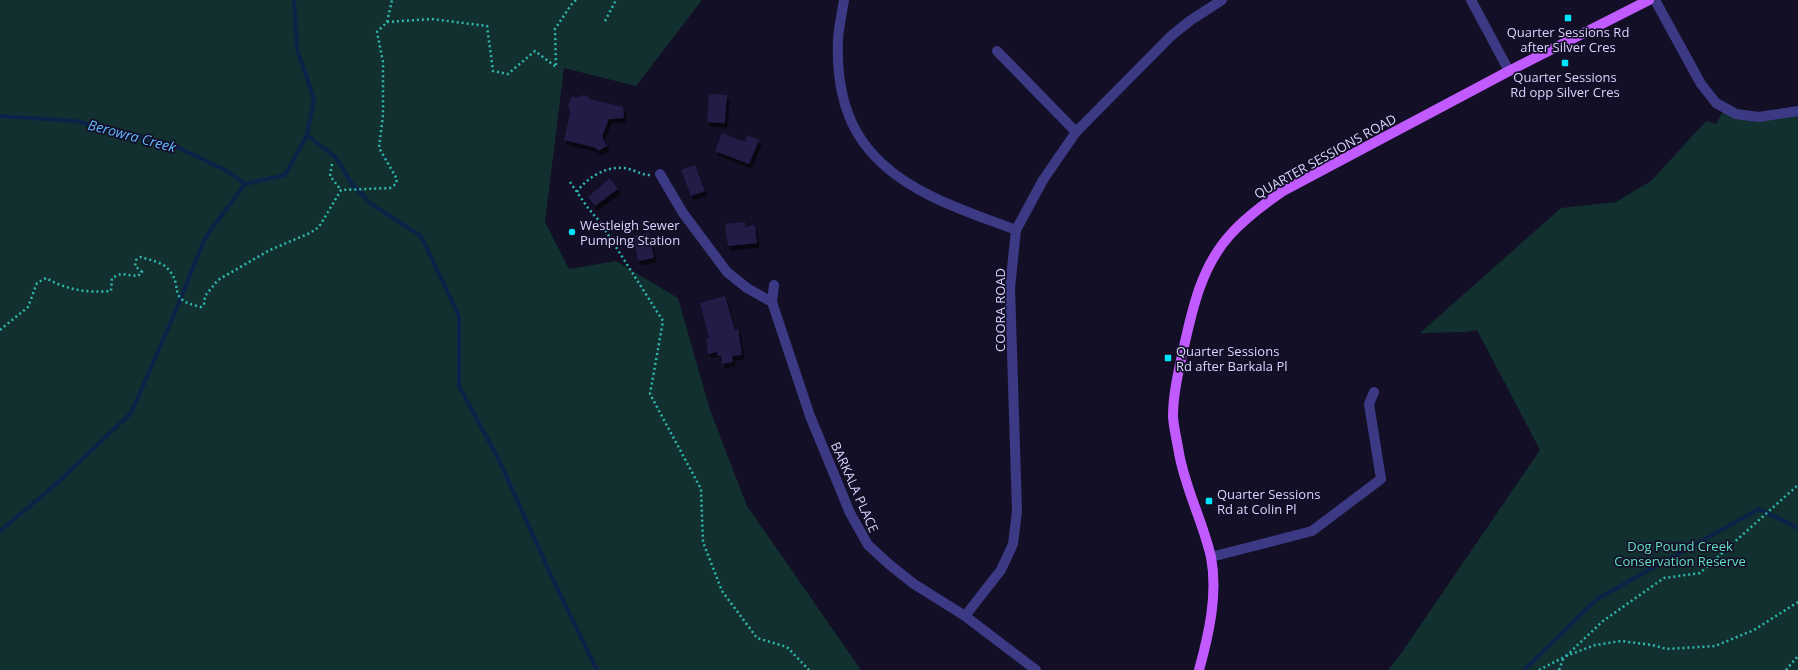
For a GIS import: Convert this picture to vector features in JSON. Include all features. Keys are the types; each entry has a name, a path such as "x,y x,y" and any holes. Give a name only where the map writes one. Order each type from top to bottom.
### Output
{"main road":[{"name":"QUARTER SESSIONS ROAD","path":"1199,670 1210,625 1214,584 1211,557 1179,455 1174,417 1176,381 1190,316 1210,264 1230,235 1256,210 1284,191 1509,71 1649,0"}],"street":[{"path":"844,0 838,38 838,75 846,112 865,147 895,176 929,196 1016,230"},
{"name":"COORA ROAD","path":"965,616 1001,570 1013,544 1018,511 1010,288 1016,230 1043,180 1076,132 1171,36 1191,20 1222,0"},
{"path":"1471,0 1509,71"},
{"path":"1655,0 1701,84 1716,103 1736,114 1759,117 1798,110"},
{"path":"997,51 1076,132"},
{"path":"660,174 683,213 727,272 746,288 772,302"},
{"name":"BARKALA PLACE","path":"774,285 772,302 810,416 850,513 868,545 908,579 965,616 1036,670"},
{"path":"1211,557 1312,531 1381,479 1369,404 1374,392"}],"path":[{"path":"341,190 390,188 396,184 397,179 379,148 383,115 383,64 377,32 387,22 392,0"},
{"path":"387,22 432,19 487,26 493,70 508,74 535,51 556,67 556,29 571,5 576,0"},
{"path":"605,21 616,0"},
{"path":"332,164 330,176 341,190"},
{"path":"577,192 595,175 610,170 622,168 647,175 660,174"},
{"path":"570,182 600,222 663,321 650,394 701,489 703,542 722,591 757,638 787,646 808,670"},
{"path":"0,330 28,308 37,283 46,278 56,284 76,290 92,293 111,291 112,278 121,274 138,276 142,272 135,266 136,260 141,257 166,266 175,278 176,292 180,299 189,305 201,307 204,305 205,296 218,280 270,250 310,233 319,226 341,190"},
{"path":"1558,670 1565,656 1603,621 1664,578 1700,573 1798,485"},
{"path":"1539,670 1565,656 1595,645 1621,641 1652,645 1667,649 1715,646 1754,630 1798,602"},
{"path":"1786,670 1798,656"}],"green space":[{"path":"0,0 702,0 636,86 564,68 545,222 569,269 616,261 678,298 710,410 747,506 861,670 0,670"},
{"name":"Dog Pound Creek Conservation Reserve","path":"1723,111 1798,115 1798,670 1388,670 1400,655 1540,450 1477,330 1466,332 1420,333 1561,208 1616,202 1651,181 1706,121 1716,124"}],"building":[{"path":"709,94 727,95 725,123 707,122"},
{"path":"582,95 589,97 589,99 623,107 624,118 609,119 602,136 607,146 598,151 596,148 564,140 570,113 570,108 567,107 572,96 577,98"},
{"path":"722,133 745,142 747,135 759,140 749,164 715,151"},
{"path":"695,165 705,191 691,196 681,170"},
{"path":"610,178 618,189 595,206 588,197"},
{"path":"745,222 745,227 755,225 757,243 728,246 725,224"},
{"path":"649,233 654,258 638,261 633,236"},
{"path":"725,296 735,330 738,329 742,355 732,356 733,362 722,364 721,356 718,356 717,352 708,354 706,339 709,338 700,303"}],"waterway":[{"name":"Berowra Creek","path":"0,116 75,121 171,144 227,171 245,184 285,175 307,135 314,99 297,49 294,0"},
{"path":"307,135 336,158 352,184 371,204 421,236 459,316 459,386 499,460 555,584 597,670"},
{"path":"0,531 55,485 131,413 174,315 205,238 245,184"},
{"path":"1524,670 1597,599 1759,509 1798,528"}],"place":[{"name":"Quarter Sessions Rd after Silver Cres","path":"1568,18"},
{"name":"Quarter Sessions Rd opp Silver Cres","path":"1565,63"},
{"name":"Westleigh Sewer Pumping Station","path":"572,232"},
{"name":"Quarter Sessions Rd after Barkala Pl","path":"1168,358"},
{"name":"Quarter Sessions Rd at Colin Pl","path":"1209,501"}]}
